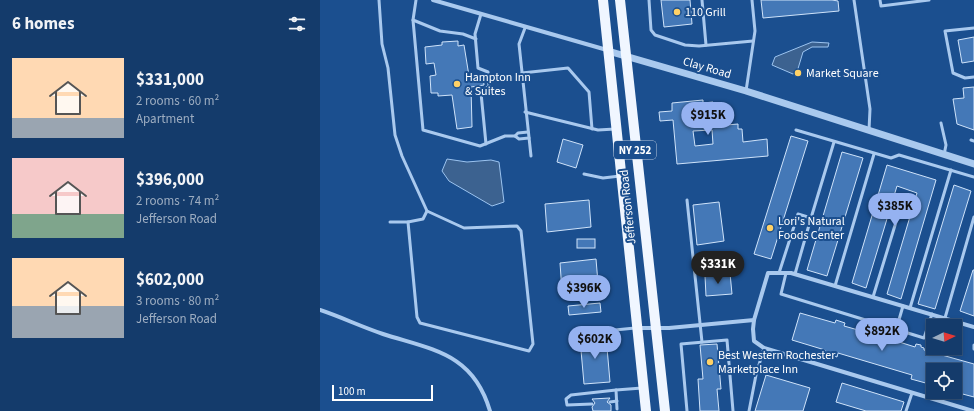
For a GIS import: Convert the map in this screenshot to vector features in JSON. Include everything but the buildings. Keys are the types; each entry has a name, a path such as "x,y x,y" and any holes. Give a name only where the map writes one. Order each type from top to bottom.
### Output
{"main road":[{"name":"Jefferson Road","path":"603,0 646,411"},
{"name":"Jefferson Road","path":"620,0 664,411"}],"street":[{"name":"Clay Road","path":"432,0 448,2 525,28 746,91 974,164"},
{"path":"973,411 963,410 764,348 754,341 753,329 754,320 768,273 795,274 974,327"},
{"path":"320,310 368,329 433,348 456,359 476,379 483,391 490,411"},
{"path":"638,328 700,325 754,320"}],"lane":[{"path":"379,0 382,44 388,68 396,135 402,156 427,211 464,228 517,226 521,231 533,344 529,351 420,322 417,317 408,222"},
{"path":"416,0 413,20 423,130 476,146 486,144 505,136 515,136 518,133 528,132"},
{"path":"649,0 651,30 655,35 685,45 706,45 753,41"},
{"path":"702,0 706,45"},
{"path":"746,91 755,18 752,0"},
{"path":"854,0 870,109 869,131"},
{"path":"880,0 881,6 929,0"},
{"path":"481,14 476,34 478,68 488,72 490,86 481,93 486,144"},
{"path":"413,20 432,28 463,34 476,39"},
{"path":"525,28 519,44 531,156"},
{"path":"974,28 945,31 953,73 965,78 974,77"},
{"path":"522,73 568,68 589,92 592,129"},
{"path":"526,112 592,129 617,129"},
{"path":"941,123 946,145 944,155"},
{"path":"796,130 874,154 891,158 899,155 974,178"},
{"path":"515,136 519,140 529,138"},
{"path":"795,274 834,142"},
{"path":"835,286 874,154"},
{"path":"910,308 951,170"},
{"path":"584,174 603,178 622,176"},
{"path":"874,297 904,196"},
{"path":"687,200 702,342"},
{"path":"390,222 408,222 423,219 427,211"},
{"path":"780,273 798,214 811,218"},
{"path":"945,318 974,217"},
{"path":"786,273 781,294 924,338 932,314"},
{"path":"896,330 903,306"},
{"path":"615,330 638,328"},
{"path":"687,411 681,344 727,340 733,411"},
{"path":"750,411 756,375 764,348"},
{"path":"592,404 567,405 566,400 571,395 644,388"},
{"path":"616,390 617,409"},
{"path":"906,411 912,393"},
{"path":"610,402 617,401"}],"water":[{"path":"812,42 829,43 828,47 812,47 803,52 797,72 793,74 772,65 775,57"},
{"path":"447,159 467,162 491,160 499,162 504,202 492,206 449,181 442,171"}],"place":[{"name":"110 Grill","path":"677,12"},
{"name":"Market Square","path":"798,73"},
{"name":"Hampton Inn & Suites","path":"457,84"},
{"name":"Lori's Natural Foods Center","path":"770,228"},
{"name":"Best Western Rochester Marketplace Inn","path":"710,362"}]}
